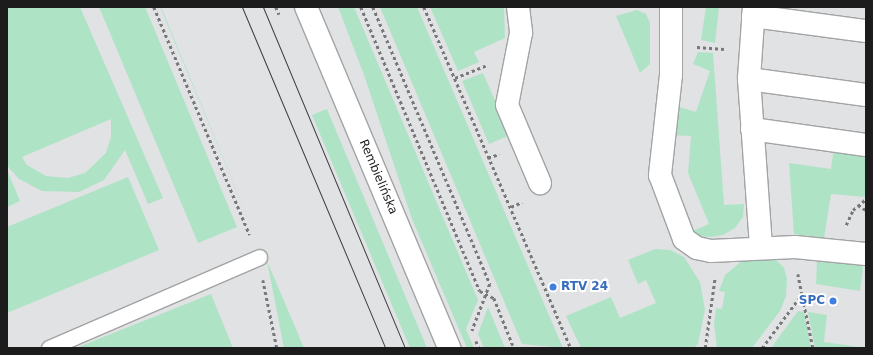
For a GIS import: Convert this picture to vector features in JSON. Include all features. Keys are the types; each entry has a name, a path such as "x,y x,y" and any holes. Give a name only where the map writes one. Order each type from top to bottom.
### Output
{"street":[{"name":"Rembielińska","path":"306,7 449,348"},
{"path":"518,7 521,33 507,105 540,183"},
{"path":"671,7 671,76 663,134 662,184 684,239 697,248 718,251 793,247 866,254"},
{"path":"761,248 749,79 754,11 866,31"},
{"path":"749,79 866,96"},
{"path":"752,129 866,145"}],"lane":[{"path":"49,348 259,257"}],"path":[{"path":"154,7 259,257 277,348"},
{"path":"361,7 480,291 494,298 514,348"},
{"path":"374,7 490,284 472,331"},
{"path":"424,7 571,348"},
{"path":"455,78 481,68"},
{"path":"488,158 497,154"},
{"path":"841,251 846,224 858,205 866,200"},
{"path":"858,205 866,210"},
{"path":"793,247 813,348"},
{"path":"705,348 718,251"},
{"path":"762,348 802,294"}],"green space":[{"path":"7,7 80,7 163,198 148,204 125,150 104,180 79,192 42,191 19,179 7,164","holes":["111,119 111,137 106,153 85,173 68,178 46,176 27,165 22,157"]},
{"path":"99,7 145,7 237,227 198,243"},
{"path":"160,7 161,7 261,249"},
{"path":"338,7 354,7 478,300 466,329 474,348 467,348 412,219 364,75"},
{"path":"380,7 417,7 563,348 522,344"},
{"path":"430,7 504,7 505,38 474,52 479,62 458,71"},
{"path":"706,7 719,7 715,43 701,40"},
{"path":"637,10 646,14 650,23 650,64 640,73 616,16"},
{"path":"698,52 713,53 724,205 744,204 743,217 735,228 723,235 711,237 696,236 690,232 709,224 688,173 691,136 672,135 679,107 696,112 710,71 693,64"},
{"path":"483,73 510,135 489,144 462,81"},
{"path":"327,109 427,348 410,348 312,115"},
{"path":"834,147 866,151 866,197 831,194 824,238 794,234 789,163 831,169"},
{"path":"7,170 20,201 7,207"},
{"path":"128,177 159,250 7,313 7,227"},
{"path":"655,249 670,250 684,257 700,282 705,310 698,344 694,348 581,348 566,316 611,297 620,318 656,303 646,280 638,284 628,260"},
{"path":"774,258 784,268 787,278 786,296 780,311 752,348 717,348 714,324 716,308 722,309 725,292 719,291 725,275 743,260"},
{"path":"820,258 861,263 863,268 860,291 816,284 817,261"},
{"path":"267,261 304,348 284,348"},
{"path":"211,294 233,348 76,348"},
{"path":"488,307 505,348 484,348 478,334"},
{"path":"798,311 804,312 811,348 771,348"},
{"path":"808,312 827,315 824,342 866,348 815,348"}],"tram line":[{"path":"242,7 385,348"},
{"path":"263,7 405,348"}],"place":[{"name":"RTV 24","path":"553,287"},
{"name":"SPC","path":"833,301"}]}
